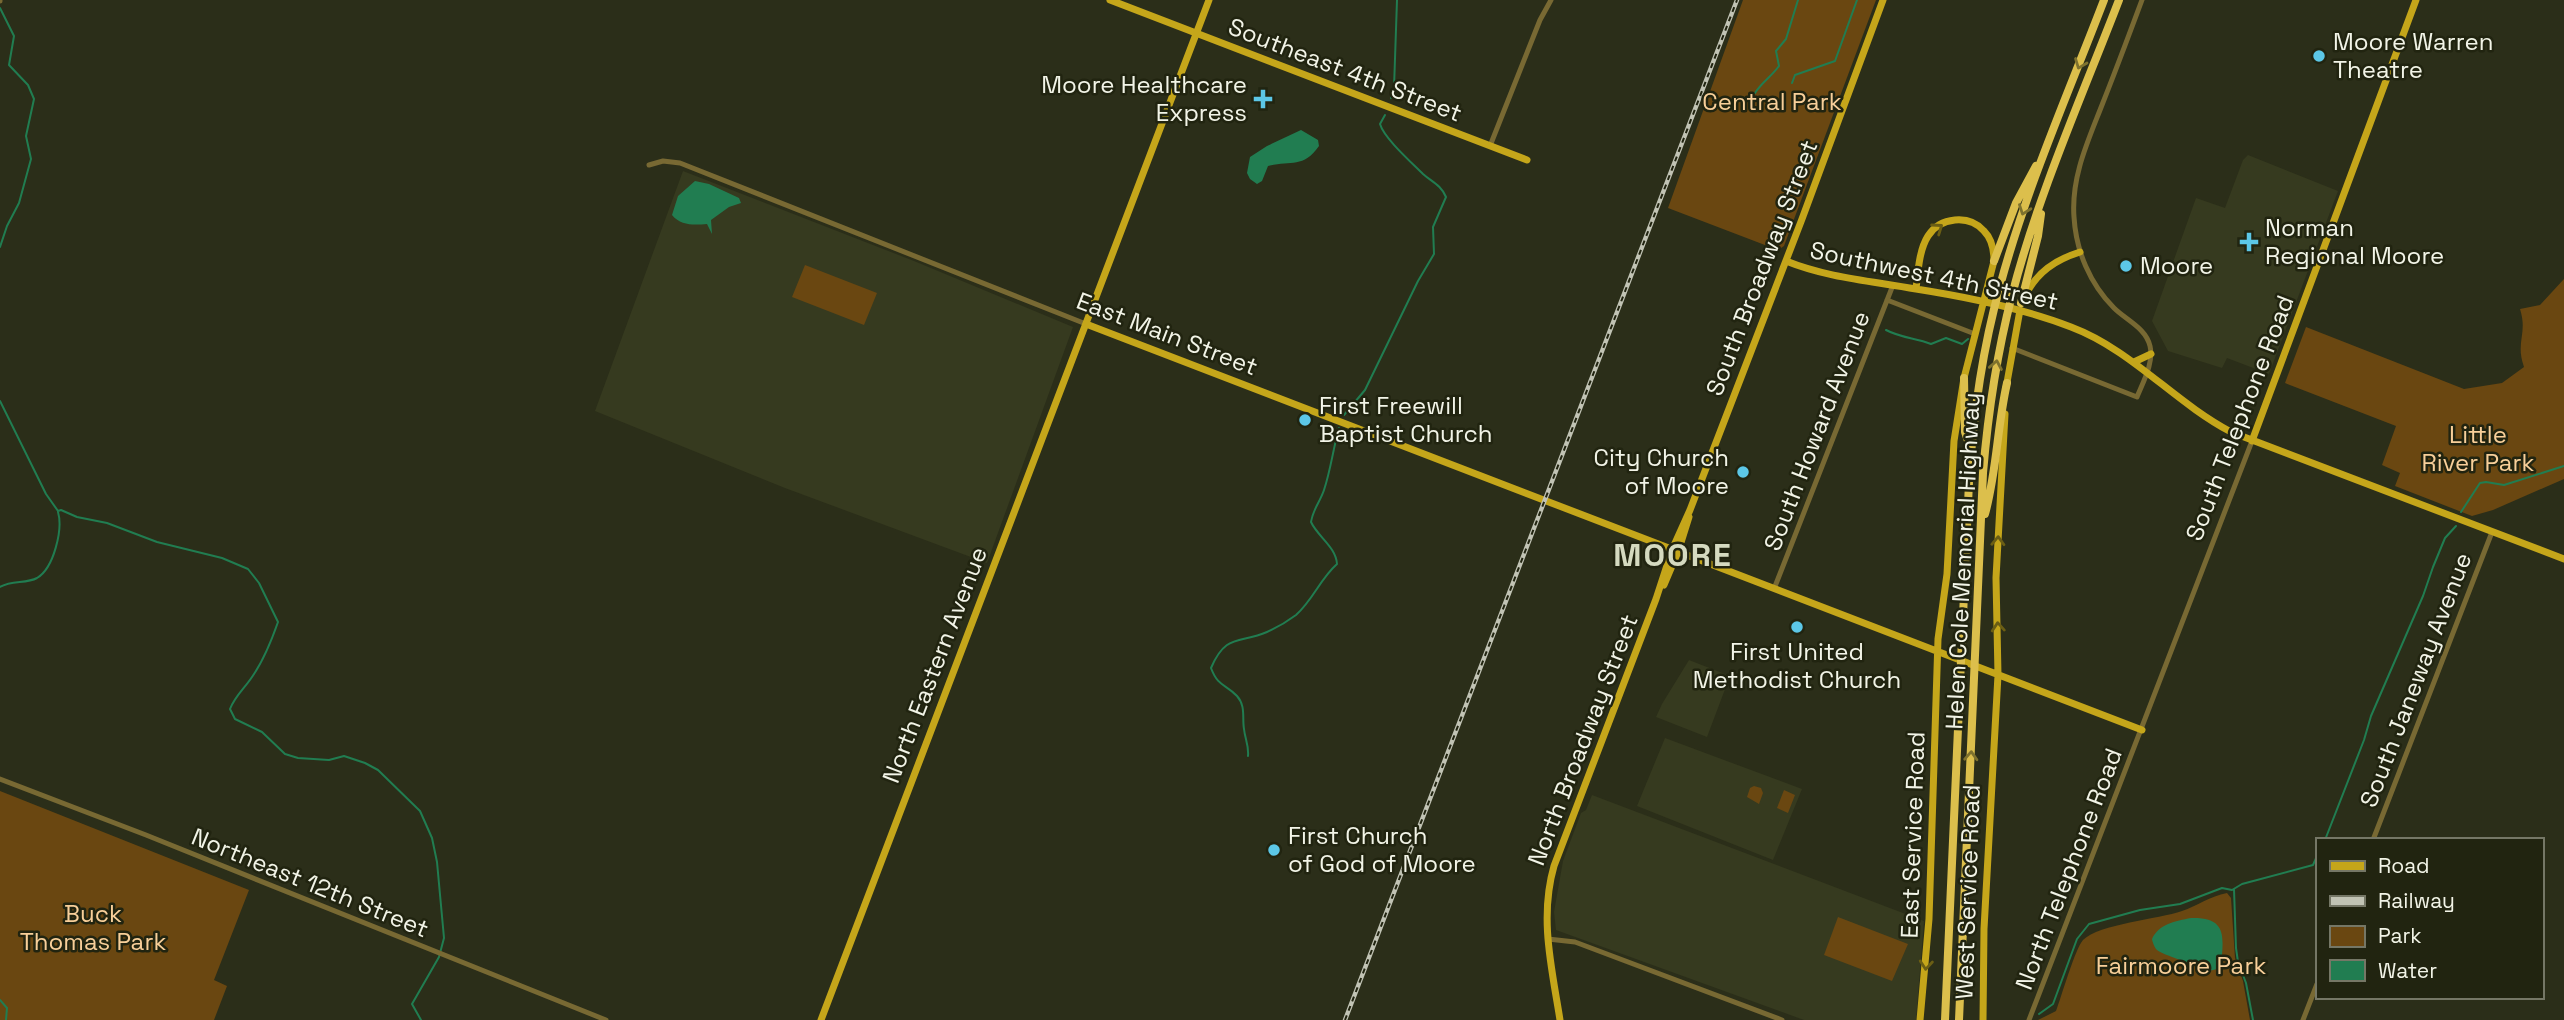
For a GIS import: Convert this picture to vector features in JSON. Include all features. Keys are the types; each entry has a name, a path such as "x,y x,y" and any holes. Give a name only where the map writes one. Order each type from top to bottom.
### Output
{"highway":[{"name":"Helen Cole Memorial Highway","path":"1945,1020 1971,448 1984,355 1999,288 2021,218 2104,0"},
{"name":"Helen Cole Memorial Highway","path":"1959,1020 1984,457 1997,358 2012,293 2043,200 2119,0"},
{"path":"1994,261 2021,192 2048,146"},
{"path":"2021,303 2038,236 2043,200"},
{"path":"1964,378 1965,432 1971,448"},
{"path":"1981,530 1992,490 2000,415 2007,383"}],"main road":[{"name":"Southeast 4th Street","path":"1110,0 1527,160"},
{"name":"North Eastern Avenue","path":"821,1020 1209,0"},
{"name":"South Broadway Street","path":"1675,551 1883,0"},
{"name":"South Telephone Road","path":"2252,441 2416,0"},
{"path":"1916,289 1924,243 1930,232 1944,222 1960,219 1980,227 1992,242 1994,261"},
{"path":"2021,303 2032,283 2043,271 2059,260 2080,252"},
{"name":"Southwest 4th Street","path":"1786,261 1825,274 1970,300 2085,332 2134,362 2212,422 2252,441 2564,559"},
{"name":"East Service Road","path":"1920,1020 1929,919 1938,652 1947,574 1954,441 1964,378 1994,261"},
{"name":"West Service Road","path":"1983,1020 1982,970 1998,675 1996,578 2007,383 2021,303"},
{"name":"East Main Street","path":"1086,324 2142,730"},
{"path":"2134,362 2151,354"},
{"name":"North Broadway Street","path":"1560,1020 1546,911 1554,866 1675,551"}],"street":[{"path":"1490,146 1540,20 1551,0"},
{"path":"2012,348 2137,397 2147,372 2151,354 2146,335 2105,299 2090,275 2075,232 2073,204 2077,174 2142,0"},
{"name":"East Main Street","path":"649,165 663,160 680,163 1086,324"},
{"name":"South Howard Avenue","path":"1774,589 1893,285"},
{"path":"1887,300 1975,334"},
{"name":"South Telephone Road","path":"2142,730 2252,441"},
{"name":"South Janeway Avenue","path":"2374,838 2492,532"},
{"name":"North Telephone Road","path":"2030,1019 2142,730"},
{"name":"Northeast 12th Street","path":"0,779 606,1020"},
{"path":"1548,939 1575,943 1782,1020"},
{"path":"2304,1020 2316,987"}],"shaded area":[{"name":"Norman Regional Moore","path":"2248,155 2338,191 2269,374 2227,358 2222,368 2168,351 2152,321 2196,198 2225,208 2243,160"},
{"path":"683,171 914,261 1073,327 987,563 785,488 595,411"},
{"path":"1689,660 1730,676 1707,737 1656,717"},
{"path":"1665,738 1802,789 1773,860 1637,806"},
{"path":"1592,795 1924,921 1916,1020 1804,1020 1556,930 1554,912 1563,861 1581,813 1586,810"}],"green space":[{"name":"Central Park","path":"1743,0 1876,0 1784,246 1778,250 1668,208"},
{"path":"805,265 877,293 864,325 792,297"},
{"name":"Little River Park","path":"2564,279 2564,479 2493,510 2472,516 2395,486 2400,473 2382,465 2396,426 2285,383 2306,327 2464,389 2502,383 2524,367 2520,309 2540,305"},
{"path":"1750,788 1761,788 1763,793 1759,804 1747,797"},
{"path":"1784,790 1795,795 1788,813 1777,808"},
{"name":"Buck Thomas Park","path":"0,791 249,890 214,980 227,986 214,1020 0,1020"},
{"name":"Fairmoore Park","path":"2227,893 2231,898 2235,958 2243,981 2250,1020 2038,1020 2056,1011 2076,953 2083,940 2091,934 2182,911"},
{"path":"1838,917 1908,944 1892,981 1824,955"}],"water":[{"path":"1301,130 1318,140 1319,146 1313,153 1302,161 1268,166 1262,181 1257,184 1250,179 1247,173 1250,157"},
{"path":"695,181 709,184 739,198 741,203 729,207 711,220 712,234 707,224 684,223 672,215 678,196"},
{"path":"2191,918 2212,921 2218,925 2222,939 2221,968 2209,971 2156,948 2152,939 2159,930 2173,922"}],"waterway":[{"path":"1391,98 1394,88 1397,0"},
{"path":"1755,93 1779,66 1776,51 1786,39 1798,0"},
{"path":"1792,83 1795,75 1835,61 1857,0"},
{"path":"0,8 14,36 9,65 28,85 34,99 26,136 31,159 19,203 0,247"},
{"path":"1344,415 1365,390 1434,254 1433,227 1446,197 1387,136 1380,124 1385,115"},
{"path":"1886,330 1931,344 1946,338 1962,344 1968,339"},
{"path":"0,401 46,494 58,511 107,523 157,542 222,558 248,569 259,583 278,622 260,664 230,709 235,719 262,732 285,754 298,758 329,760 344,756 365,763 378,770 420,811 432,838 437,862 444,938 439,957 412,1004 421,1020"},
{"path":"1248,756 1242,704 1233,692 1216,679 1211,668 1228,644 1267,632 1296,615 1337,564 1334,552 1311,522 1326,482 1339,428"},
{"path":"2461,512 2480,483 2504,485 2564,466"},
{"path":"0,587 33,580 43,573 56,548 58,512"},
{"path":"2326,838 2371,716 2445,538 2456,526"},
{"path":"2039,1014 2053,1004 2077,939 2089,924 2140,910 2180,904 2222,888 2232,890 2242,884 2313,865 2316,858"},
{"path":"2234,889 2238,962 2246,983 2253,1020"},
{"path":"0,1000 7,1008 6,1020"}],"railway":[{"path":"1345,1020 1737,0"}],"place":[{"name":"Moore Warren Theatre","path":"2319,56"},
{"name":"Moore Healthcare Express","path":"1263,99"},
{"name":"Norman Regional Moore","path":"2249,242"},
{"name":"Moore","path":"2126,266"},
{"name":"First Freewill Baptist Church","path":"1305,420"},
{"name":"City Church of Moore","path":"1743,472"},
{"name":"First United Methodist Church","path":"1797,627"},
{"name":"First Church of God of Moore","path":"1274,850"}],"district":[{"name":"MOORE","path":"1673,555"}]}
